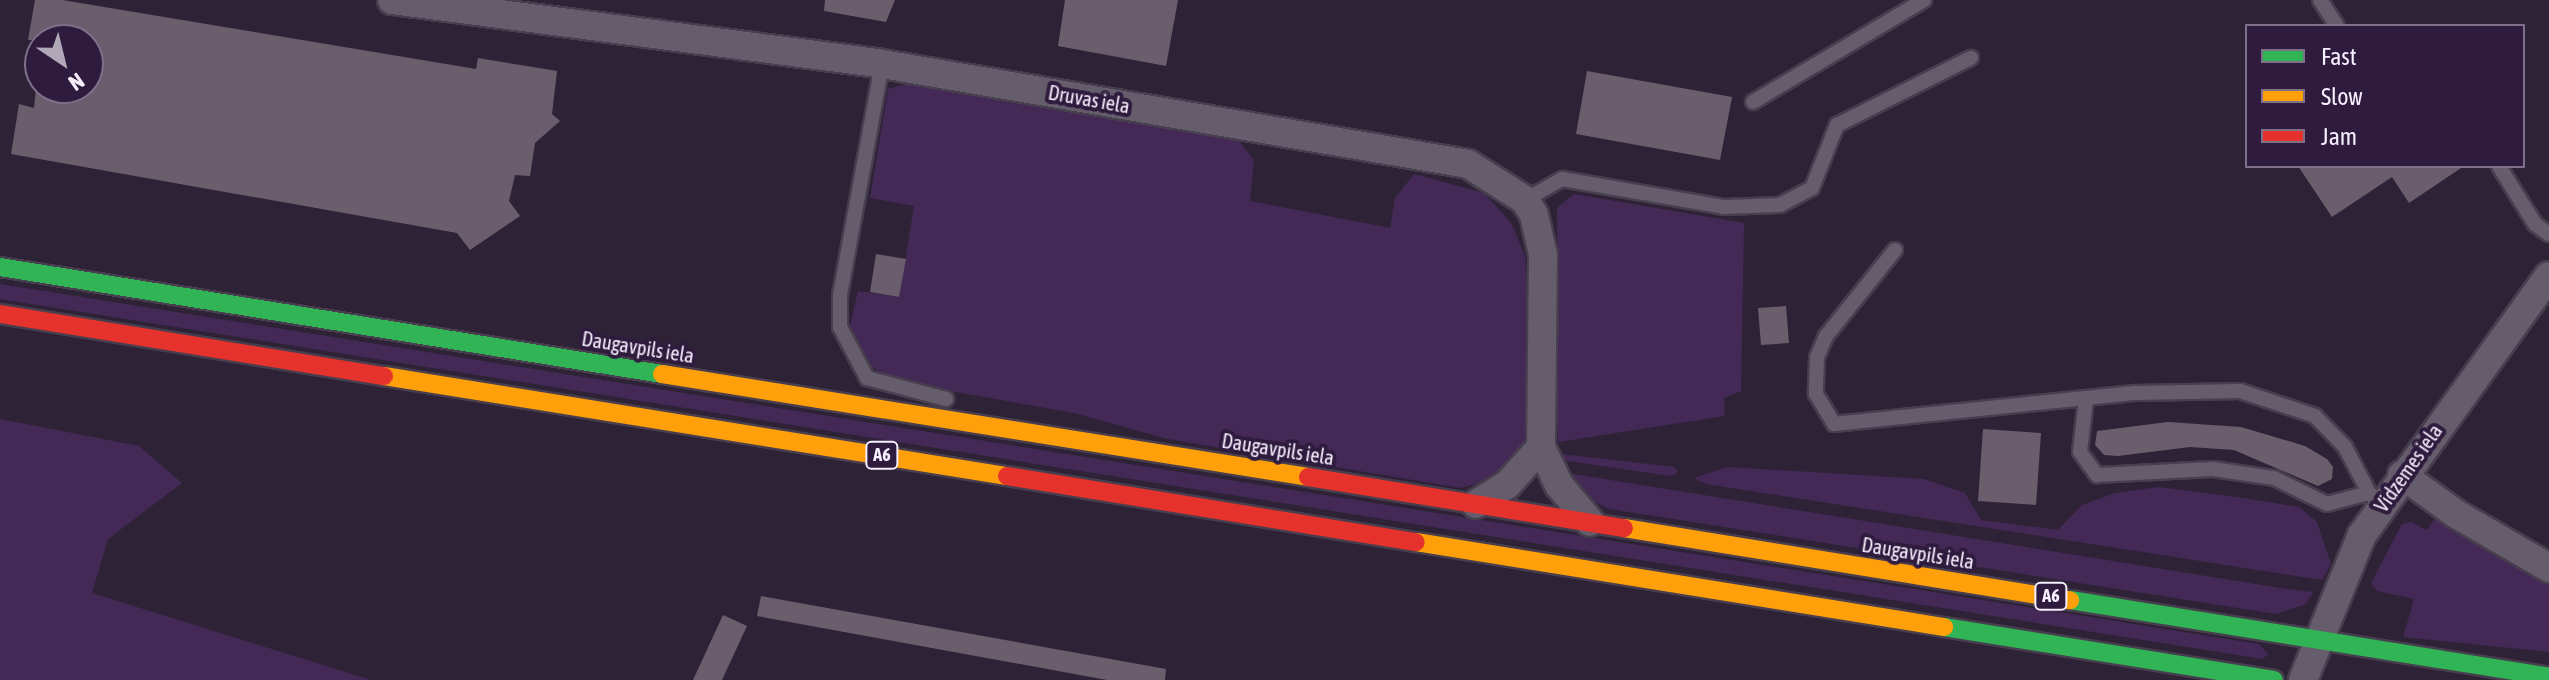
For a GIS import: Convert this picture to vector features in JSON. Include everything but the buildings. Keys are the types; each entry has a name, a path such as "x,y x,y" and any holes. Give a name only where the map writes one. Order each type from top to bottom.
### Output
{"highway":[{"name":"Daugavpils iela","path":"0,267 2549,677"},
{"name":"A6","path":"0,314 2274,680"}],"street":[{"name":"Druvas iela","path":"392,0 882,64 1468,164 1525,200"},
{"path":"1525,200 1537,224 1543,255 1541,447 1559,485 1590,522"},
{"name":"Vidzemes iela","path":"2303,680 2322,640 2376,498 2402,475 2549,276"},
{"path":"1476,504 1507,485 1541,447"},
{"path":"2402,475 2456,514 2549,568"}],"lane":[{"path":"1753,102 1924,0"},
{"path":"2320,0 2336,24"},
{"path":"1525,200 1562,179 1724,207 1780,205 1812,188 1837,125 1971,58"},
{"path":"882,64 846,264 840,327 867,378 945,398 974,423"},
{"path":"2500,168 2535,224 2549,234"},
{"path":"1895,250 1826,336 1817,357 1816,394 1834,424 2086,399 2200,390 2240,391 2315,416 2345,447 2376,498 2327,504 2274,478 2213,469 2097,475 2080,452 2086,399"}],"shaded area":[{"path":"905,84 1239,141 1254,160 1250,201 1390,228 1395,198 1414,174 1484,193 1511,223 1525,255 1530,374 1524,450 1494,479 1461,488 1168,439 1074,413 893,381 871,366 850,326 858,291 899,297 914,206 870,198 888,89"},
{"path":"1574,194 1744,223 1741,391 1724,398 1725,416 1558,442 1557,208"},
{"path":"0,284 2259,644 2268,654 2263,659 0,299"},
{"path":"0,419 139,446 182,483 108,539 92,593 371,680 0,680"},
{"path":"1561,454 1675,467 1678,472 1671,476 1567,461"},
{"path":"1728,467 1924,479 1965,493 1981,520 2058,530 2082,505 2115,493 2159,487 2299,507 2317,522 2331,564 2322,580 1706,484 1694,478"},
{"path":"1573,474 2313,592 2306,604 2276,614 1610,509 1587,498 1571,480"},
{"path":"2435,518 2549,578 2549,652 2403,637 2414,599 2377,591 2371,583 2402,524 2411,522 2427,530"}],"traffic: fast":[{"path":"0,267 662,374"},
{"path":"2070,600 2549,677"},
{"path":"1944,627 2274,680"}],"traffic: slow":[{"path":"662,374 1308,477"},
{"path":"384,376 1007,476"},
{"path":"1624,528 2070,600"},
{"path":"1416,542 1944,627"}],"traffic: jam":[{"path":"0,314 384,376"},
{"path":"1007,476 1416,542"},
{"path":"1308,477 1624,528"}]}
